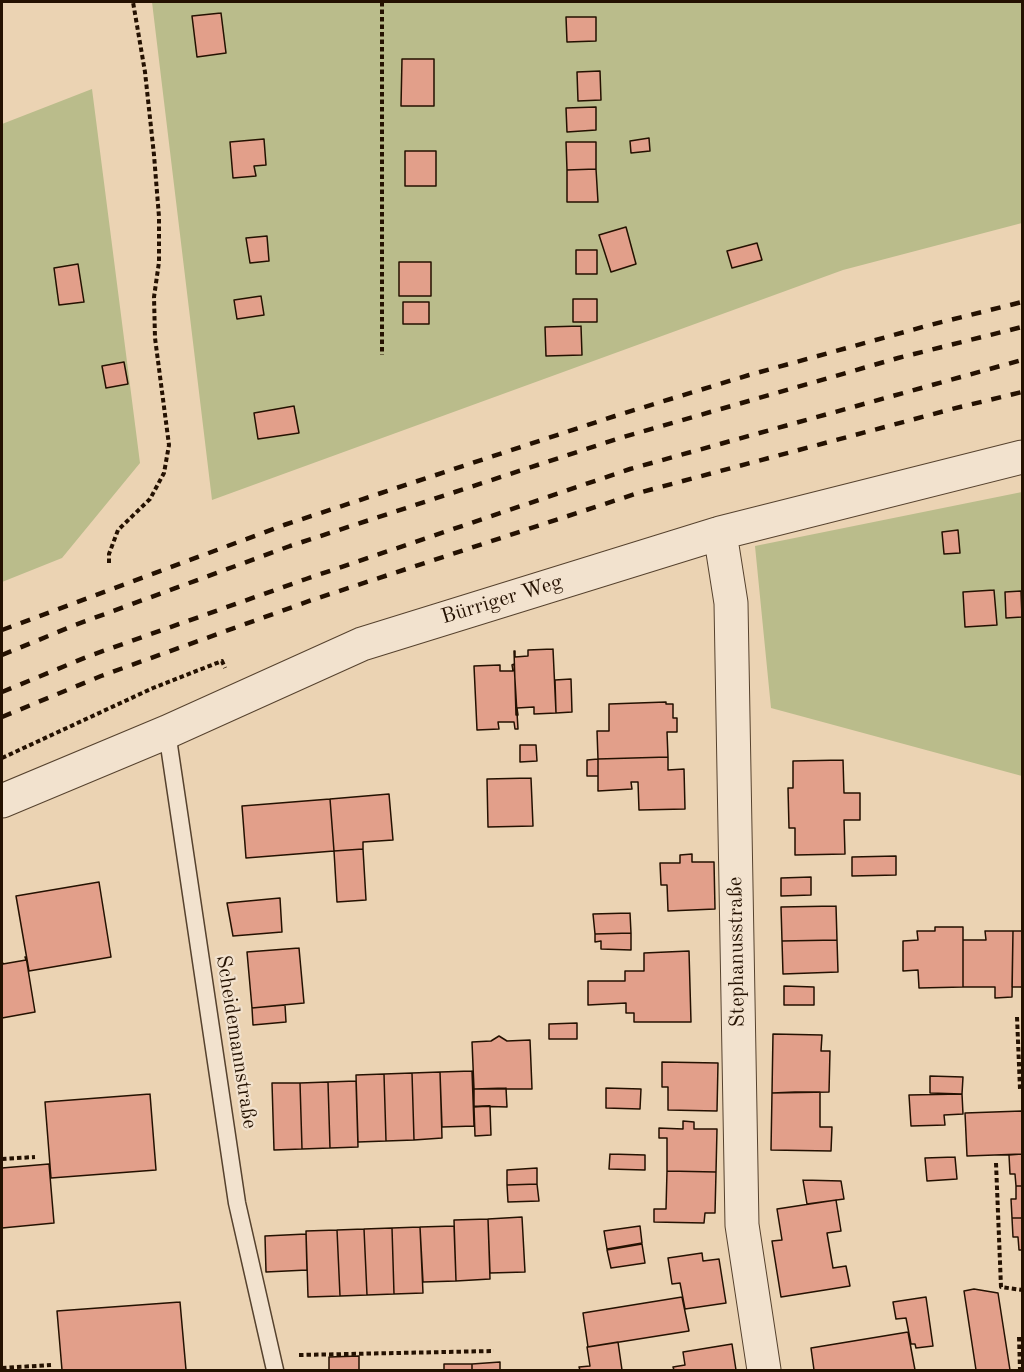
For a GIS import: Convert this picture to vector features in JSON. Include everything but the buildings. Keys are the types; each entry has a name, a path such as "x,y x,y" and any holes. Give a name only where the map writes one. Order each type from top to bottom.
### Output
{"street":[{"name":"Bürriger Weg","path":"2,801 167,732 362,644 720,532 1023,457"},
{"name":"Stephanusstraße","path":"720,532 731,603 742,1225 764,1371"}],"lane":[{"name":"Scheidemannstraße","path":"167,732 237,1203 273,1363"}],"path":[{"path":"109,563 109,554 118,530 150,499 164,472 169,446 155,338 154,297 159,262 159,217 155,165 145,72 133,2"},
{"path":"382,2 382,355"},
{"path":"2,758 153,688 192,674"},
{"path":"1017,1017 1020,1089"},
{"path":"2,1159 35,1157"},
{"path":"996,1163 1001,1287 1023,1290"},
{"path":"1019,1336 1020,1371"},
{"path":"273,1363 495,1351"},
{"path":"2,1368 51,1365"}],"green space":[{"path":"152,2 1022,2 1022,223 843,270 212,500"},
{"path":"92,89 140,463 62,558 2,582 2,124"},
{"path":"1022,492 1022,776 771,708 755,546"}],"railway":[{"path":"2,630 284,525 615,416 749,375 1022,302"},
{"path":"2,655 75,625 290,546 620,438 898,358 1022,327"},
{"path":"2,692 89,656 306,579 630,469 1022,360"},
{"path":"2,717 101,676 312,600 638,493 1022,392"}]}
